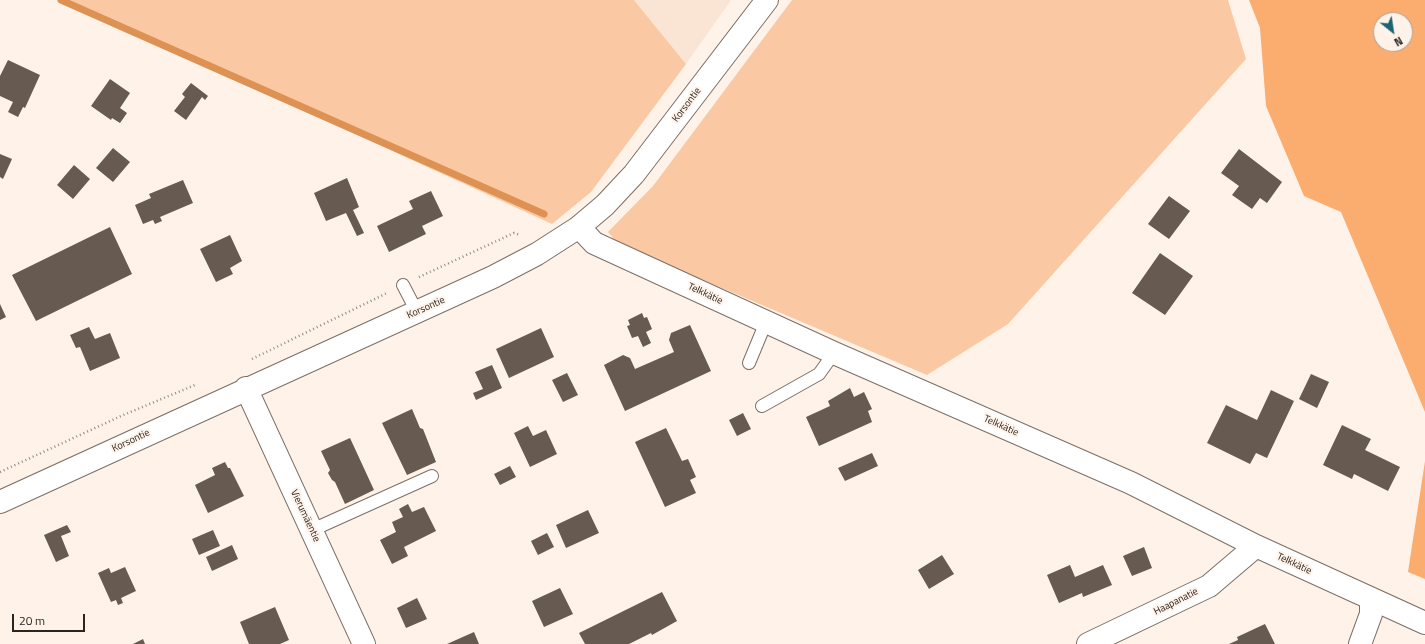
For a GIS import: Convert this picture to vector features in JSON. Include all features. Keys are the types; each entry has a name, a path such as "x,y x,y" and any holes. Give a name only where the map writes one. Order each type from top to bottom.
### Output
{"street":[{"name":"Korsontie","path":"0,502 246,388 417,312 537,254 578,227 605,205 634,174 767,0"},
{"name":"Telkkätie","path":"578,227 594,243 834,353 1131,483 1256,546 1371,600 1425,623"},
{"name":"Vierumäentie","path":"246,388 364,644"},
{"name":"Haapanatie","path":"1088,644 1209,586 1256,546"},
{"path":"1360,644 1371,614 1371,600"}],"lane":[{"path":"403,285 417,312"},
{"path":"750,362 766,322"},
{"path":"762,406 819,374 834,353"},
{"path":"312,530 432,476"}],"path":[{"path":"249,360 403,285 514,234 527,237 537,254"},
{"path":"0,472 121,416 200,383"}],"shaded area":[{"path":"62,0 634,0 686,64 591,192 552,224"},
{"path":"634,0 731,0 686,64"},
{"path":"792,0 1228,0 1246,59 1008,324 927,375 618,244 608,232 653,186"},
{"path":"1249,0 1425,0 1425,412 1341,212 1304,196 1266,106 1260,28"},
{"path":"1425,461 1425,579 1408,572"}],"building":[{"path":"8,60 40,75 25,108 23,107 18,117 8,112 13,102 0,96 0,76"},
{"path":"110,79 130,93 120,108 127,113 120,123 112,118 111,120 91,106"},
{"path":"191,83 208,96 205,100 202,97 186,120 174,111 185,97 182,94"},
{"path":"113,148 130,162 113,182 96,168"},
{"path":"1239,149 1282,182 1267,203 1260,198 1252,209 1232,195 1239,186 1221,173"},
{"path":"0,154 12,159 3,179 0,177"},
{"path":"74,165 90,179 73,199 57,185"},
{"path":"347,178 359,207 353,210 364,233 357,236 346,213 326,221 314,193"},
{"path":"183,180 193,203 160,217 162,221 155,224 153,220 143,224 135,205 151,198 149,194"},
{"path":"431,191 443,216 422,226 426,234 389,252 377,226 413,209 409,201"},
{"path":"1169,196 1190,211 1169,239 1148,224"},
{"path":"110,227 132,274 36,321 12,275"},
{"path":"230,235 242,261 230,268 233,274 216,282 200,249"},
{"path":"1160,253 1193,276 1165,315 1132,293"},
{"path":"0,304 6,317 0,320"},
{"path":"642,313 644,318 647,317 652,329 646,332 651,343 643,347 638,336 632,338 627,326 630,325 628,320"},
{"path":"690,325 711,371 625,411 604,365 623,355 630,358 635,369 674,352 669,340 671,333"},
{"path":"89,327 95,339 110,333 120,358 90,371 80,347 76,348 70,335"},
{"path":"541,328 554,357 509,378 496,349"},
{"path":"492,365 502,388 476,400 473,393 483,389 475,372"},
{"path":"567,373 578,395 563,402 552,380"},
{"path":"1311,374 1329,382 1317,408 1299,399"},
{"path":"850,388 854,397 864,392 872,409 868,411 872,422 819,446 806,417 830,406 828,401"},
{"path":"1271,390 1294,401 1267,458 1256,453 1250,464 1207,443 1226,405 1257,420"},
{"path":"412,409 420,428 423,429 436,462 407,475 382,423"},
{"path":"743,413 751,429 737,436 729,420"},
{"path":"1342,425 1371,439 1365,450 1400,467 1388,491 1354,474 1352,479 1323,465"},
{"path":"528,426 533,436 546,430 557,454 530,467 514,433"},
{"path":"666,428 682,461 688,459 696,477 690,480 696,493 665,507 635,442"},
{"path":"350,438 374,490 345,504 335,482 328,473 330,470 321,451"},
{"path":"872,453 878,466 845,481 838,468"},
{"path":"225,462 228,468 230,468 244,496 208,513 195,485 215,475 212,468"},
{"path":"510,466 516,477 500,485 494,474"},
{"path":"408,504 412,512 424,507 436,531 404,547 408,556 392,564 380,540 396,532 392,522 403,517 399,509"},
{"path":"588,510 599,533 566,548 556,525"},
{"path":"67,525 71,532 61,536 69,556 56,562 44,535"},
{"path":"213,530 220,546 199,555 192,539"},
{"path":"547,533 554,547 538,555 531,541"},
{"path":"232,545 238,559 212,571 206,557"},
{"path":"1144,547 1152,568 1132,576 1123,556"},
{"path":"942,555 954,574 929,589 918,570"},
{"path":"1070,565 1075,577 1103,565 1112,585 1083,597 1082,593 1059,603 1047,575"},
{"path":"125,567 136,591 121,598 123,603 118,605 116,600 111,602 98,573 109,568 111,573"},
{"path":"560,588 573,614 544,627 532,601"},
{"path":"662,592 677,621 652,635 651,633 629,644 585,644 579,633"},
{"path":"417,598 427,619 406,628 397,608"},
{"path":"275,607 289,640 280,644 249,644 240,622"},
{"path":"1265,624 1275,644 1229,644 1238,640 1237,637"},
{"path":"474,632 479,644 447,644"},
{"path":"143,639 145,644 133,644"}],"waterway":[{"path":"61,0 544,214"}]}
